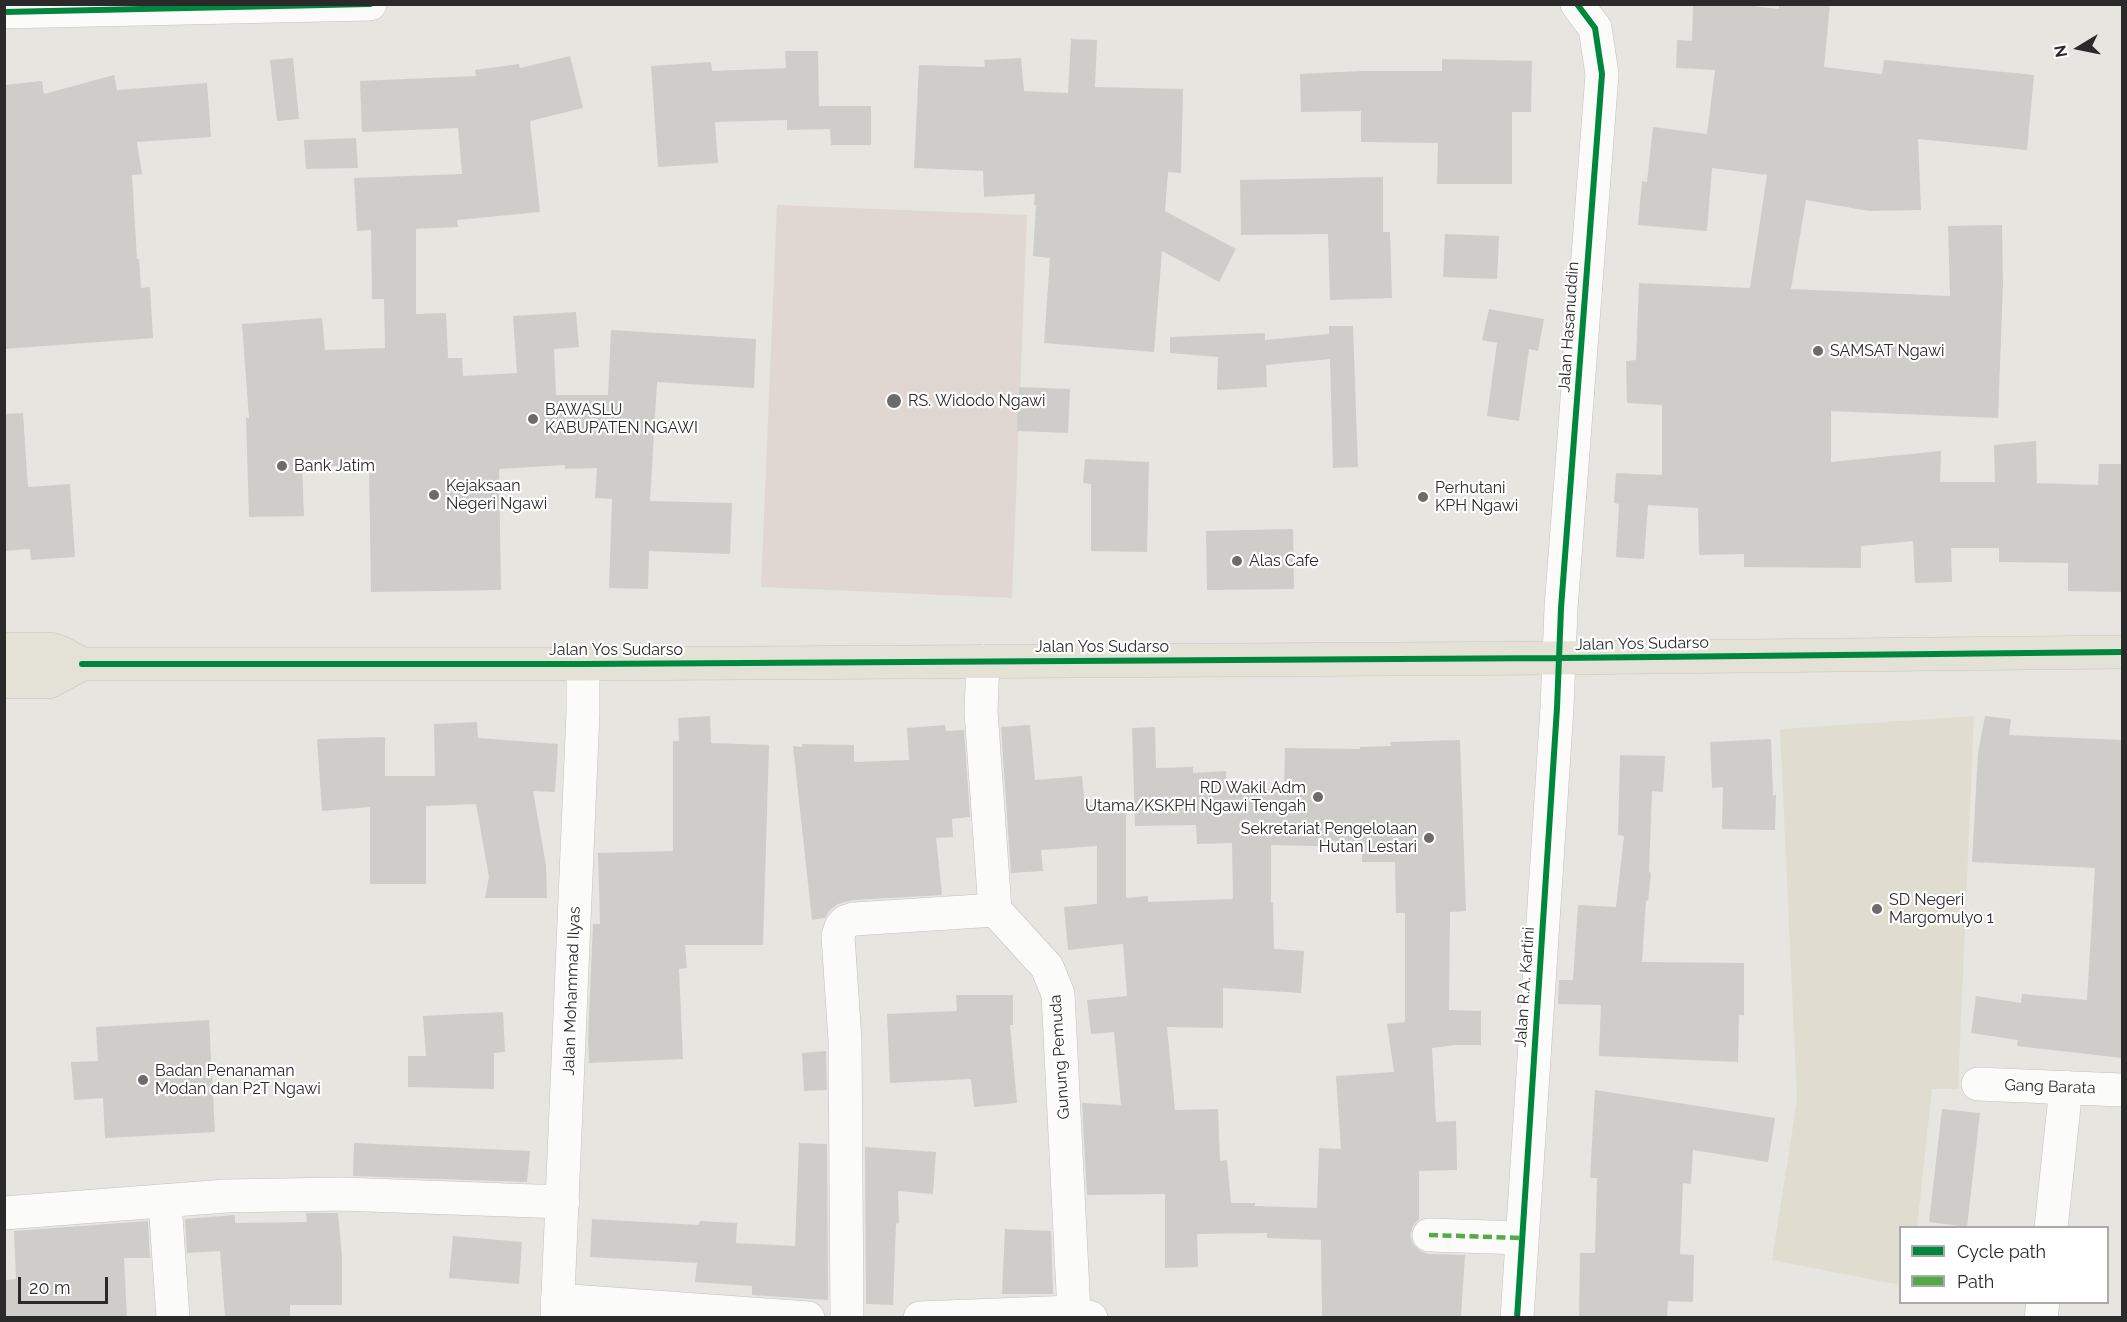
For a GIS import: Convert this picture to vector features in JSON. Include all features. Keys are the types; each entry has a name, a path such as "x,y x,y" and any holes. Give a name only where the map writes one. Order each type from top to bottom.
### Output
{"main road":[{"name":"Jalan Yos Sudarso","path":"4,649 50,649 82,664 584,664 2122,652"},
{"name":"Jalan Yos Sudarso","path":"4,682 49,682 82,664"}],"street":[{"path":"4,12 370,4"},
{"name":"Jalan Hasanuddin","path":"1559,658 1602,74 1595,28 1577,4"},
{"name":"Jalan R.A. Kartini","path":"1517,1317 1559,658"},
{"path":"847,1317 845,1041 838,936 840,927 845,922 854,919 995,910 981,711 983,661"},
{"name":"Jalan Mohammad Ilyas","path":"557,1309 584,712 584,664"},
{"name":"Gunung Pemuda","path":"995,910 1047,967 1058,993 1083,1315"},
{"name":"Gang Barata","path":"1978,1084 2122,1090"},
{"path":"2051,1226 2066,1087"},
{"path":"4,1213 226,1196 341,1194 562,1202"},
{"path":"165,1202 173,1317"},
{"path":"1429,1235 1522,1238"},
{"path":"557,1309 808,1317"},
{"path":"920,1317 1083,1315"}],"shaded area":[{"name":"RS. Widodo Ngawi","path":"777,205 1027,215 1012,598 761,587"},
{"name":"SD Negeri Margomulyo 1","path":"1974,716 1958,1089 1932,1089 1917,1226 1899,1226 1899,1285 1772,1260 1797,1100 1780,729"}],"building":[{"path":"1693,4 1736,4 1779,9 1779,4 1830,4 1824,67 1882,74 1884,60 2034,75 2027,150 1918,139 1921,210 1869,211 1806,200 1791,289 1950,296 1948,226 2002,225 2003,285 1998,418 1831,411 1831,462 1941,451 1940,482 1995,482 1994,445 2036,441 2037,483 2098,485 2099,464 2122,464 2122,592 2068,591 2068,563 1999,562 1999,548 1951,548 1952,582 1915,583 1913,541 1861,546 1861,568 1744,567 1744,554 1699,555 1698,508 1648,505 1644,559 1616,557 1619,504 1614,503 1616,473 1662,475 1662,405 1627,403 1626,361 1636,360 1639,283 1750,288 1767,175 1712,168 1707,231 1638,225 1642,181 1647,182 1653,127 1707,134 1715,70 1676,68 1677,40 1692,41"},
{"path":"1071,39 1097,40 1095,87 1183,89 1181,173 1168,172 1165,211 1236,249 1219,282 1162,251 1154,352 1044,343 1050,258 1033,256 1035,194 984,197 983,171 914,168 919,65 985,67 984,60 1021,58 1024,91 1068,93"},
{"path":"785,51 818,51 819,106 871,106 871,145 831,145 830,129 787,130 787,120 715,122 718,163 658,167 651,66 711,62 712,71 786,68"},
{"path":"570,56 583,108 530,121 540,212 457,220 458,227 416,229 416,314 446,313 448,358 462,358 463,376 517,373 513,316 576,312 579,347 554,349 556,395 608,395 611,330 756,339 754,388 657,382 650,501 732,503 730,554 649,551 648,589 609,588 612,499 595,498 597,468 565,469 565,465 499,469 501,590 371,592 369,465 302,467 304,516 249,517 246,418 249,418 242,324 322,318 325,350 385,348 384,299 372,299 371,230 357,231 354,178 462,174 458,128 362,132 360,81 476,76 475,70 519,64 520,68"},
{"path":"293,58 299,119 277,121 270,60"},
{"path":"1442,59 1532,61 1531,112 1512,112 1512,184 1437,184 1438,143 1361,142 1361,111 1301,112 1300,74 1442,71"},
{"path":"114,75 117,90 207,83 211,137 137,142 142,174 132,175 137,259 139,259 141,288 150,287 153,338 4,349 4,85 42,81 44,94"},
{"path":"356,138 358,168 306,169 304,140"},
{"path":"1383,177 1383,232 1390,232 1392,298 1330,300 1328,234 1241,235 1240,180"},
{"path":"1445,234 1499,236 1497,279 1443,277"},
{"path":"1489,309 1544,319 1538,351 1529,349 1519,421 1487,416 1497,343 1482,340"},
{"path":"1329,326 1353,326 1358,467 1333,468 1330,359 1266,365 1267,387 1217,390 1218,357 1170,353 1170,337 1265,333 1265,340 1329,334"},
{"path":"1019,387 1070,389 1068,433 1017,431"},
{"path":"23,413 28,487 70,484 75,557 31,560 30,549 4,551 4,414"},
{"path":"1085,459 1149,462 1147,552 1091,551 1091,484 1083,483"},
{"path":"1293,529 1294,589 1207,590 1206,531"},
{"path":"710,716 711,743 769,745 763,945 685,945 687,968 679,969 683,1059 589,1063 593,924 600,924 598,853 673,851 673,741 679,741 678,718"},
{"path":"1985,716 2011,719 2009,735 2122,740 2122,1058 2017,1046 2018,1040 1971,1033 1976,996 2021,1003 2022,994 2087,1000 2095,868 1972,862 1978,753"},
{"path":"477,722 478,738 558,744 555,792 533,791 546,865 547,898 485,898 489,877 476,804 426,806 426,884 370,884 370,807 322,811 317,739 385,737 385,776 435,776 434,724"},
{"path":"945,725 946,731 964,730 970,817 952,819 953,837 936,838 942,895 853,900 838,904 825,918 812,920 793,746 802,747 802,744 854,745 854,762 909,760 907,728"},
{"path":"1030,725 1035,780 1082,776 1085,805 1126,805 1126,898 1148,896 1148,902 1233,899 1232,843 1197,844 1196,825 1135,826 1132,728 1155,727 1156,768 1193,767 1193,773 1226,771 1227,788 1284,789 1285,748 1360,749 1360,747 1391,746 1390,742 1460,740 1466,911 1450,912 1449,1010 1481,1011 1481,1045 1432,1048 1436,1122 1456,1121 1457,1170 1419,1171 1419,1219 1410,1235 1413,1244 1420,1251 1428,1254 1465,1255 1461,1317 1322,1317 1321,1240 1267,1238 1267,1233 1197,1234 1198,1267 1165,1268 1165,1194 1087,1195 1082,1103 1121,1105 1114,1032 1091,1034 1087,1000 1127,996 1123,944 1068,950 1064,907 1097,904 1097,846 1041,850 1043,871 1011,873 1001,727","holes":["1271,845 1362,847 1362,862 1395,862 1396,913 1405,913 1405,1022 1387,1024 1394,1072 1336,1076 1341,1149 1319,1148 1317,1208 1231,1203 1227,1160 1220,1161 1218,1109 1175,1110 1167,1027 1223,1028 1223,988 1301,993 1304,951 1274,949"]},
{"path":"1771,739 1773,795 1776,795 1775,830 1722,829 1723,787 1712,788 1710,742"},
{"path":"1620,755 1665,756 1663,792 1652,791 1649,872 1651,873 1648,901 1646,900 1642,962 1744,963 1744,1015 1739,1015 1738,1062 1599,1056 1601,1005 1558,1004 1559,980 1573,980 1578,905 1616,907 1624,836 1618,835"},
{"path":"956,995 1013,995 1013,1025 1010,1025 1017,1103 974,1107 971,1079 890,1083 887,1014 957,1011"},
{"path":"503,1012 505,1052 494,1053 494,1089 408,1087 408,1056 426,1056 423,1016"},
{"name":"Badan Penanaman Modan dan P2T Ngawi","path":"209,1020 215,1132 105,1138 103,1098 74,1100 71,1062 98,1061 96,1027"},
{"path":"826,1051 827,1090 804,1091 802,1053"},
{"path":"1595,1090 1775,1118 1768,1162 1693,1150 1691,1184 1683,1183 1680,1254 1694,1255 1693,1302 1668,1301 1667,1317 1579,1317 1580,1253 1595,1253 1597,1178 1590,1178"},
{"path":"1942,1109 1980,1113 1967,1226 1929,1222"},
{"path":"354,1143 530,1151 527,1182 353,1176"},
{"path":"799,1143 827,1144 828,1300 752,1295 752,1286 695,1282 697,1263 590,1257 592,1219 699,1225 700,1221 737,1223 736,1243 795,1246"},
{"path":"865,1147 936,1152 933,1194 898,1191 899,1223 896,1224 893,1305 866,1304"},
{"path":"306,1213 338,1213 342,1256 342,1305 290,1305 290,1317 225,1317 220,1251 187,1253 185,1219 235,1215 235,1223 307,1222"},
{"path":"148,1221 150,1258 124,1258 127,1317 4,1317 4,1280 16,1279 14,1231"},
{"path":"1005,1229 1051,1231 1053,1294 1002,1294"},
{"path":"453,1236 522,1242 519,1284 449,1278"}],"marked path":[{"path":"1429,1235 1522,1238"}],"cycle path":[{"path":"4,12 370,4"},
{"path":"1517,1318 1557,708 1561,608 1602,74 1595,28 1577,4"},
{"path":"82,664 583,664 2122,652"}],"place":[{"name":"SAMSAT Ngawi","path":"1818,351"},
{"name":"RS. Widodo Ngawi","path":"894,401"},
{"name":"BAWASLU KABUPATEN NGAWI","path":"533,419"},
{"name":"Bank Jatim","path":"282,466"},
{"name":"Kejaksaan Negeri Ngawi","path":"434,495"},
{"name":"Perhutani KPH Ngawi","path":"1423,497"},
{"name":"Alas Cafe","path":"1237,561"},
{"name":"RD Wakil Adm Utama/KSKPH Ngawi Tengah","path":"1318,797"},
{"name":"Sekretariat Pengelolaan Hutan Lestari","path":"1429,838"},
{"name":"SD Negeri Margomulyo 1","path":"1877,909"},
{"name":"Badan Penanaman Modan dan P2T Ngawi","path":"143,1080"}]}
